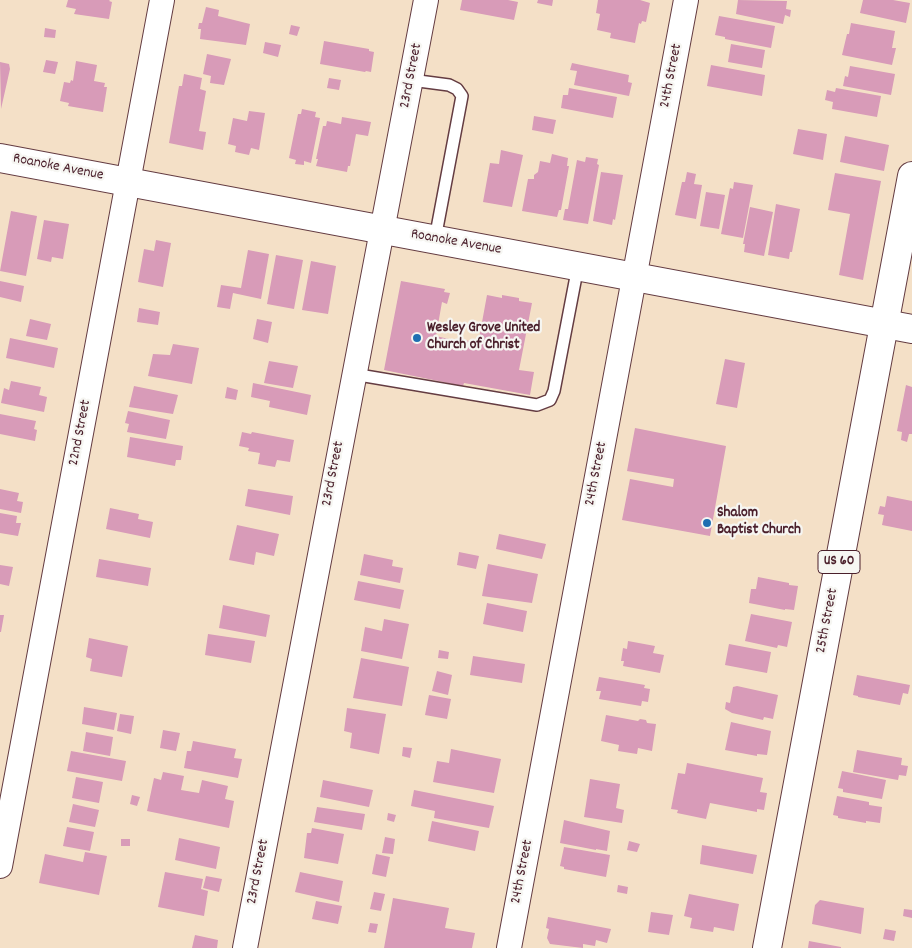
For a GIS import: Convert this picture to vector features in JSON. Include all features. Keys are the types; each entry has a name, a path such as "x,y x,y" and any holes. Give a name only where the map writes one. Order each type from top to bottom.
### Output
{"street":[{"name":"22nd Street","path":"0,866 162,0"},
{"name":"23rd Street","path":"245,948 426,0"},
{"name":"24th Street","path":"509,948 686,0"},
{"name":"Roanoke Avenue","path":"0,158 912,329"},
{"name":"25th Street","path":"767,948 912,176"}],"lane":[{"path":"411,80 449,85 457,89 462,96 435,239"},
{"path":"354,374 537,405 550,400 554,391 578,266"}],"building":[{"path":"68,0 110,0 112,2 109,19 74,14 76,9 66,7"},
{"path":"462,0 508,0 518,2 514,20 460,10"},
{"path":"538,0 553,0 552,6 537,3"},
{"path":"598,0 640,0 650,3 646,22 642,21 641,24 639,23 635,43 610,38 611,33 597,30 600,14 596,13"},
{"path":"738,0 787,1 786,9 791,10 790,17 785,15 783,24 736,14"},
{"path":"863,0 893,0 910,3 906,23 860,13"},
{"path":"206,7 219,10 218,16 250,24 246,45 200,39 201,29 198,29 199,23 202,23"},
{"path":"719,16 775,26 771,48 725,39 725,37 715,35"},
{"path":"851,23 895,31 892,48 896,48 892,65 842,55"},
{"path":"291,25 300,27 297,36 289,34"},
{"path":"45,28 56,30 55,38 44,37"},
{"path":"324,41 369,49 369,51 374,52 371,72 320,64"},
{"path":"265,42 281,45 278,57 263,53"},
{"path":"731,44 765,50 762,68 728,62"},
{"path":"207,54 231,59 224,85 210,83 211,76 203,74"},
{"path":"46,60 58,62 55,74 43,72"},
{"path":"76,61 97,65 94,81 105,83 104,87 107,87 103,112 68,106 69,103 60,101 64,82 70,83 71,80 73,81"},
{"path":"0,62 9,64 10,69 1,109"},
{"path":"572,63 629,75 628,82 632,83 629,96 574,85 577,71 570,70"},
{"path":"711,65 765,75 762,96 707,86"},
{"path":"850,66 895,74 891,95 843,86 845,76 848,77"},
{"path":"184,74 202,78 200,89 206,91 199,131 206,132 203,150 169,143 179,86 182,86"},
{"path":"329,78 341,80 339,90 327,88"},
{"path":"569,88 617,97 613,118 561,108 563,95 568,95"},
{"path":"836,88 881,96 877,117 832,109 833,102 825,100 827,90 835,92"},
{"path":"302,109 316,112 315,117 320,118 311,163 304,161 304,165 295,164 296,160 289,158 298,114 301,114"},
{"path":"249,111 265,113 259,150 251,148 249,155 235,152 236,146 228,144 233,118 247,121"},
{"path":"534,116 556,120 553,134 532,130"},
{"path":"342,117 371,122 368,136 356,134 350,166 348,166 347,172 316,166 323,126 326,126 327,121 341,124"},
{"path":"798,129 827,134 823,160 793,154"},
{"path":"845,136 889,145 884,171 840,162"},
{"path":"501,150 523,155 512,207 483,202 490,163 499,164"},
{"path":"552,154 568,158 567,166 569,166 561,210 559,210 557,217 522,211 528,179 534,179 534,175 538,172 540,161 550,163"},
{"path":"586,157 598,159 597,164 599,165 588,224 563,220 565,209 568,209 577,160 585,162"},
{"path":"601,172 623,175 615,220 613,219 612,225 593,221"},
{"path":"687,172 696,174 694,184 702,185 696,219 675,215 682,182 685,182"},
{"path":"835,173 881,181 863,280 839,275 850,214 828,210"},
{"path":"734,182 753,185 743,238 721,234 730,188 733,189"},
{"path":"706,192 725,195 719,229 700,226"},
{"path":"776,204 800,209 789,259 768,255"},
{"path":"750,207 773,212 764,256 744,252 745,244 743,244"},
{"path":"11,211 37,216 26,276 0,271"},
{"path":"44,220 69,224 63,259 52,257 51,262 37,259"},
{"path":"156,240 171,243 163,287 138,282 144,249 154,251"},
{"path":"248,250 269,254 261,299 233,293 230,309 217,307 221,285 241,288"},
{"path":"276,255 303,260 294,309 267,304"},
{"path":"311,261 336,266 328,314 302,310"},
{"path":"0,281 24,286 21,302 0,297"},
{"name":"Wesley Grove United Church of Christ","path":"401,281 445,289 444,292 450,293 447,304 442,302 436,336 461,342 461,339 469,341 468,343 478,344 487,295 502,298 502,295 519,298 519,301 532,303 519,370 534,372 530,395 464,383 463,386 384,370"},
{"path":"139,308 160,312 158,325 137,322"},
{"path":"30,319 51,324 47,340 26,336"},
{"path":"257,319 272,322 268,343 253,339"},
{"path":"10,338 58,348 54,368 6,358"},
{"path":"173,344 199,348 192,384 148,376 153,354 170,355"},
{"path":"725,359 745,363 737,408 716,404"},
{"path":"269,361 298,366 293,388 264,383"},
{"path":"11,381 41,387 39,395 47,397 44,412 1,403 4,388 9,390"},
{"path":"253,383 311,395 307,415 269,407 270,401 251,397"},
{"path":"906,385 912,387 912,434 909,434 907,442 901,440 902,432 897,431"},
{"path":"134,386 178,395 173,414 129,407"},
{"path":"227,387 238,390 236,400 225,398"},
{"path":"128,411 170,420 166,439 127,432 129,424 125,423"},
{"path":"0,414 36,421 34,429 37,430 35,441 0,434"},
{"path":"635,428 726,446 710,536 622,520 630,479 673,487 674,479 627,471"},
{"path":"242,432 251,434 252,432 294,440 290,462 277,460 275,467 258,464 260,453 248,451 249,448 239,446"},
{"path":"130,437 183,446 181,460 176,460 175,466 127,457"},
{"path":"0,489 19,493 17,501 23,502 21,513 0,509"},
{"path":"248,489 293,496 290,515 245,506"},
{"path":"887,496 912,501 912,531 882,525 884,515 878,514 880,506 885,507"},
{"path":"110,508 139,514 138,519 153,522 150,538 106,529"},
{"path":"0,513 17,516 16,523 21,523 18,536 0,533"},
{"path":"237,525 279,534 274,556 256,552 254,565 229,560"},
{"path":"499,534 546,544 542,559 496,549"},
{"path":"459,552 479,556 476,569 457,565"},
{"path":"364,554 393,560 392,566 403,568 400,583 360,575"},
{"path":"99,559 151,568 148,586 96,577"},
{"path":"488,564 538,574 532,603 482,596"},
{"path":"0,565 13,567 9,586 0,584"},
{"path":"758,577 798,586 794,610 749,603 751,589 756,589"},
{"path":"358,581 404,590 400,609 354,600"},
{"path":"487,603 527,611 523,632 483,624"},
{"path":"223,605 270,615 266,637 219,628"},
{"path":"751,614 792,622 787,647 778,645 777,648 745,641"},
{"path":"0,615 4,615 1,632 0,632"},
{"path":"384,619 409,624 402,659 361,651 365,627 382,631"},
{"path":"208,634 255,641 251,663 205,655"},
{"path":"89,638 128,646 122,677 90,671 92,659 86,657"},
{"path":"628,641 655,646 653,653 664,655 660,673 623,666 624,661 621,661 623,648 627,649"},
{"path":"729,644 771,652 767,673 725,665"},
{"path":"439,650 449,652 448,659 438,658"},
{"path":"473,656 525,664 522,683 470,675"},
{"path":"361,658 409,667 402,706 353,698"},
{"path":"437,671 452,675 448,695 432,691"},
{"path":"857,675 910,685 908,694 903,693 900,705 858,697 853,695"},
{"path":"599,677 645,685 644,688 650,689 648,702 642,701 641,706 599,699 601,691 596,691"},
{"path":"737,686 778,695 773,719 764,717 763,720 732,713 725,709 726,702 730,703 733,687"},
{"path":"429,695 451,699 447,719 425,715"},
{"path":"84,707 117,713 114,730 82,724"},
{"path":"347,708 386,714 379,754 350,748 352,733 344,731"},
{"path":"120,714 134,716 131,734 117,731"},
{"path":"606,715 638,721 640,719 646,720 647,723 656,724 652,751 638,748 637,754 618,751 619,745 601,741"},
{"path":"731,722 771,731 767,755 757,754 757,756 725,750"},
{"path":"163,730 180,733 176,751 160,748"},
{"path":"86,732 113,737 110,756 83,751"},
{"path":"193,741 236,749 234,758 242,759 238,778 184,768 187,751 191,751"},
{"path":"403,747 412,748 410,758 402,756"},
{"path":"451,749 501,759 494,793 433,782 437,761 449,763"},
{"path":"857,750 902,758 901,765 908,766 906,776 899,775 898,780 853,772"},
{"path":"71,751 126,761 122,781 67,771"},
{"path":"687,763 763,778 760,792 767,793 764,810 757,809 757,812 710,803 706,819 677,813 678,810 671,809 678,773 685,774"},
{"path":"842,771 886,780 882,799 843,792 843,789 838,788"},
{"path":"163,772 184,776 181,790 199,793 202,780 228,786 225,799 234,801 229,828 147,811 154,778 161,780"},
{"path":"76,777 103,782 99,803 72,798"},
{"path":"590,779 620,784 616,808 624,810 622,823 584,817"},
{"path":"323,780 373,790 369,807 320,797"},
{"path":"414,790 494,806 489,828 434,818 435,811 411,806"},
{"path":"132,795 140,797 137,806 130,804"},
{"path":"837,796 869,802 869,805 882,807 880,823 866,821 866,823 838,818 838,816 833,815"},
{"path":"73,804 99,810 95,827 69,822"},
{"path":"317,807 365,814 362,830 314,822"},
{"path":"388,813 396,815 394,822 387,820"},
{"path":"564,820 610,831 607,851 560,843"},
{"path":"432,821 479,831 475,851 428,841"},
{"path":"67,827 94,832 90,851 63,846"},
{"path":"312,828 344,834 338,864 304,858 307,833 311,833"},
{"path":"385,837 395,839 393,854 382,853"},
{"path":"179,838 220,847 216,869 175,860"},
{"path":"121,839 130,839 130,846 121,846"},
{"path":"629,841 640,844 637,852 627,850"},
{"path":"702,845 757,855 753,874 700,864"},
{"path":"564,847 610,855 606,877 564,869 564,867 560,866"},
{"path":"85,852 107,856 99,895 39,883 45,854 83,862"},
{"path":"376,854 390,857 386,877 372,874"},
{"path":"165,872 203,879 201,889 208,891 204,916 158,907"},
{"path":"300,872 343,881 339,902 295,892"},
{"path":"206,876 222,879 219,892 203,888"},
{"path":"618,885 628,887 627,894 617,892"},
{"path":"374,892 385,894 381,911 370,909"},
{"path":"689,894 739,904 734,931 714,927 713,932 690,928 692,918 684,916"},
{"path":"393,898 449,908 445,928 475,933 472,948 384,948"},
{"path":"820,900 864,908 861,934 812,924 815,905"},
{"path":"316,901 342,906 338,924 312,919"},
{"path":"904,909 912,910 912,918 903,916"},
{"path":"651,912 673,915 669,935 648,932"},
{"path":"548,917 611,929 607,943 596,940 595,946 583,944 583,948 550,944 547,938 549,929 546,928"},
{"path":"370,923 378,924 376,933 368,932"},
{"path":"885,929 896,931 894,941 883,939"},
{"path":"195,935 218,940 217,948 192,948"},
{"path":"809,941 841,947 841,948 808,948"}],"place":[{"name":"Wesley Grove United Church of Christ","path":"417,338"},
{"name":"Shalom Baptist Church","path":"707,523"}]}
